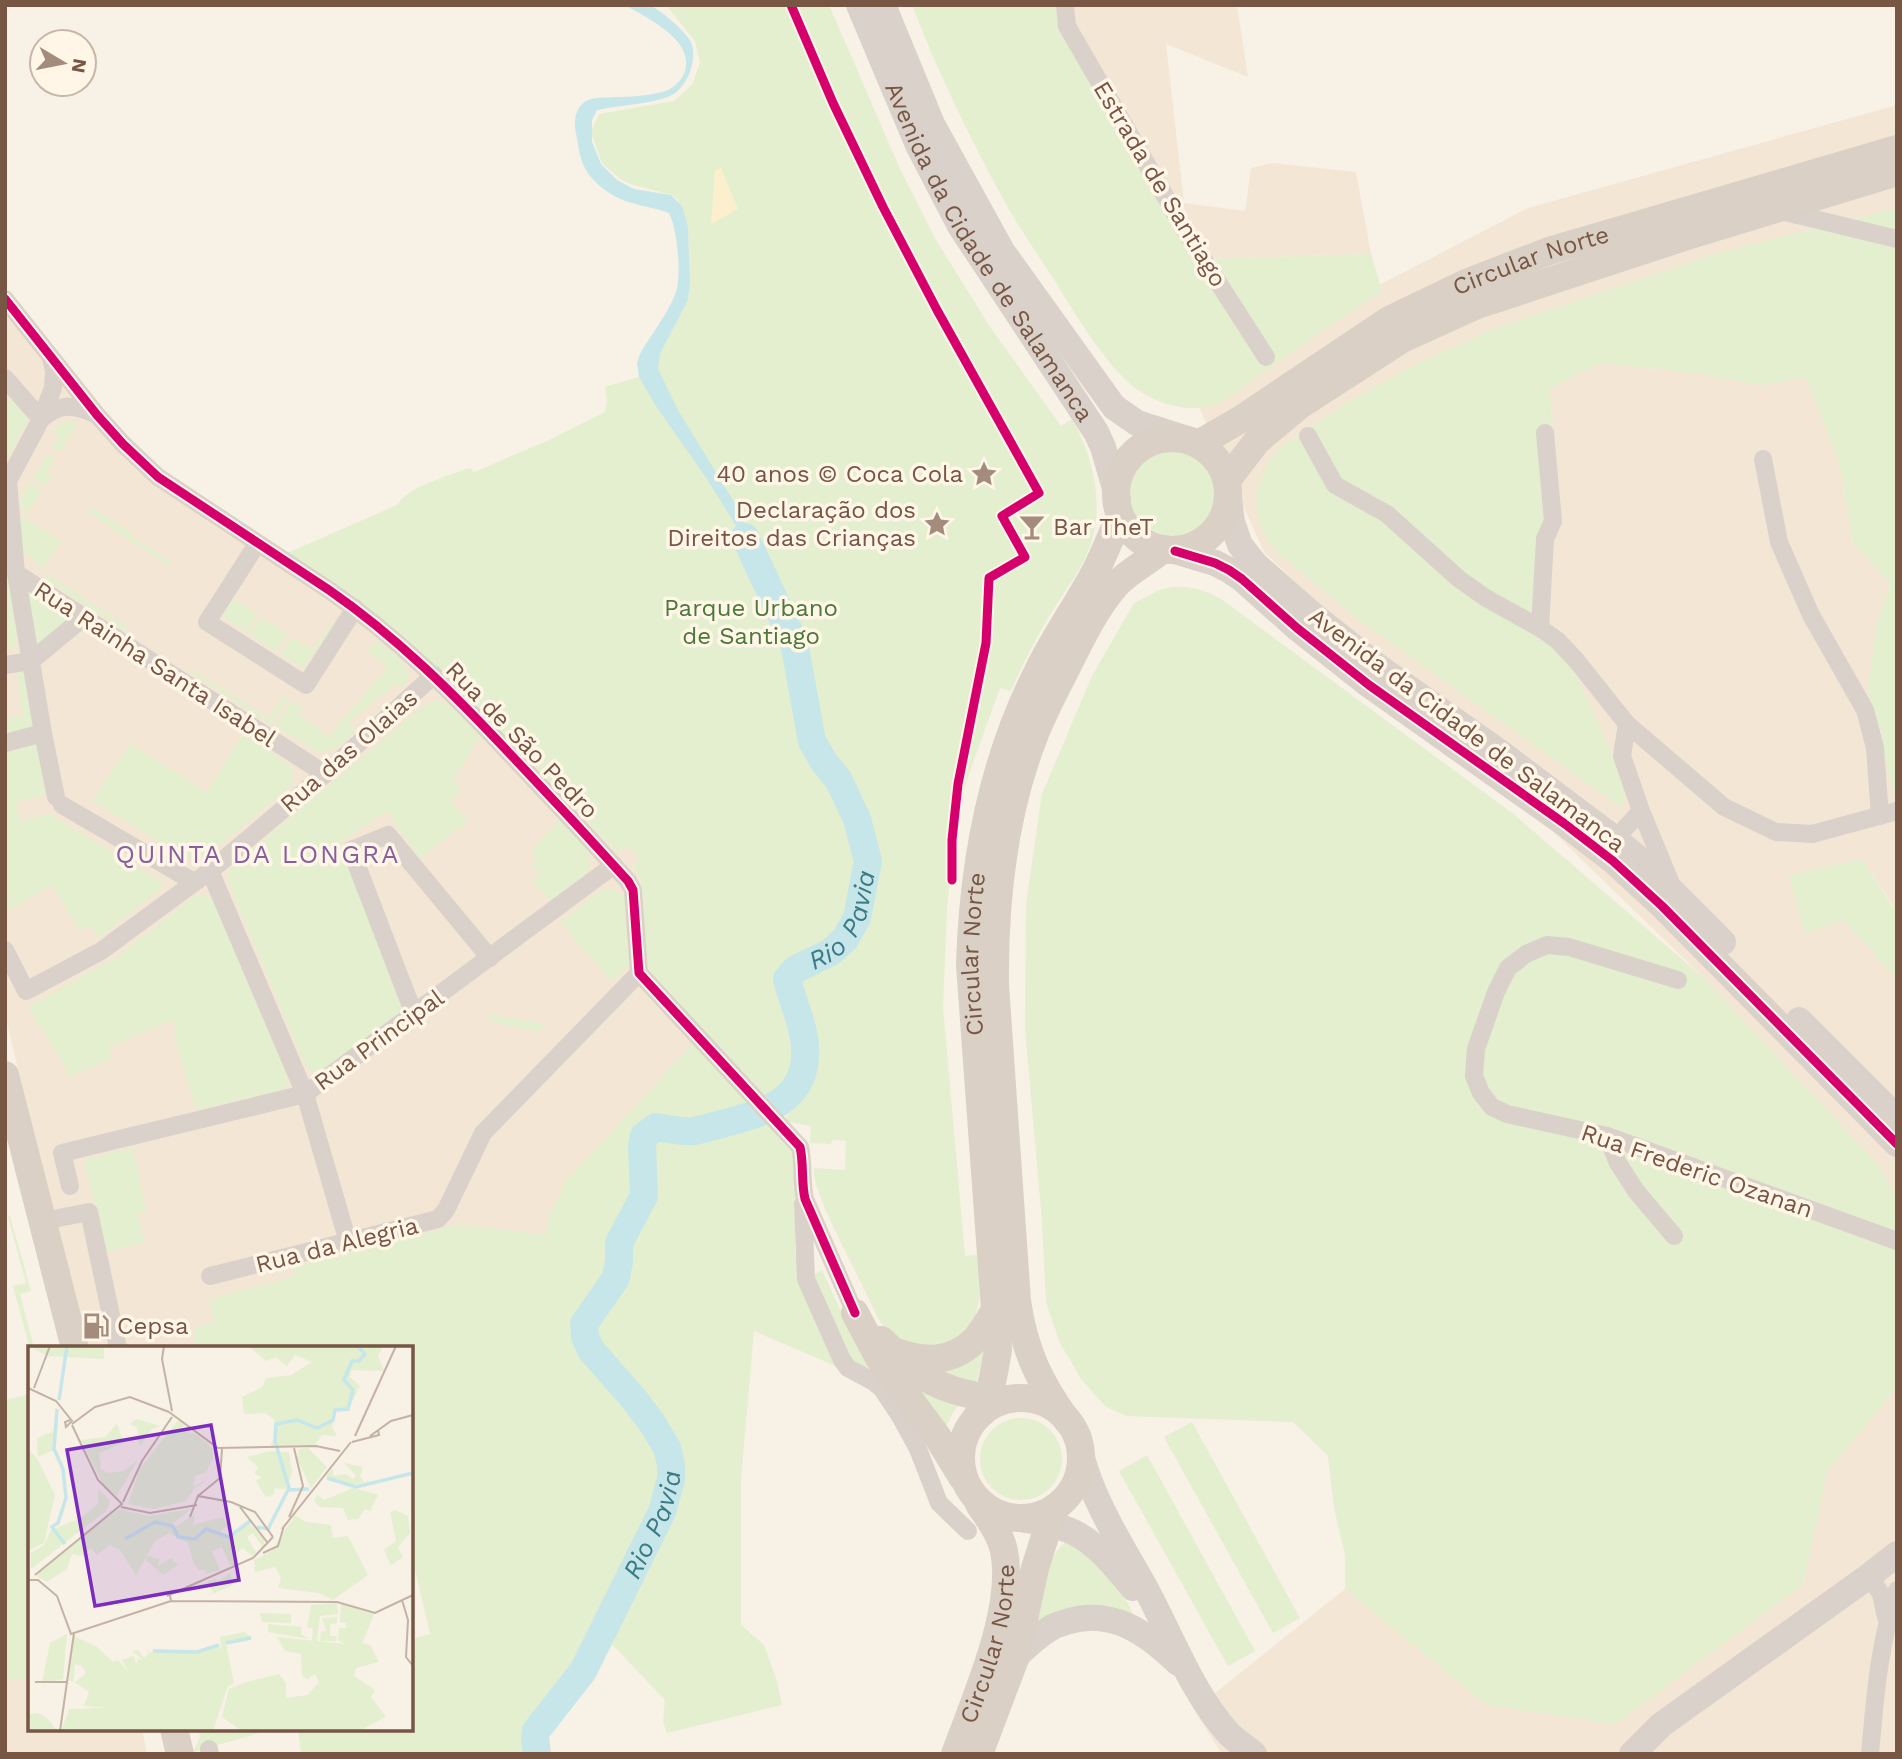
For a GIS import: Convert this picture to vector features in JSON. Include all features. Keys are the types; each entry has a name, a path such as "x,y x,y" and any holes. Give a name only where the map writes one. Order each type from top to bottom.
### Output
{"main road":[{"name":"Circular Norte","path":"1194,442 1243,418 1389,320 1466,283 1549,251 1897,149"},
{"name":"Circular Norte","path":"1228,489 1257,441 1300,405 1402,339 1477,305 1684,237 1897,172"},
{"path":"1172,437 1194,442 1207,449 1220,463 1228,489 1225,514 1217,528 1205,540 1191,547 1169,550 1142,542 1129,531 1119,507 1117,480 1125,463 1137,449 1154,440 1172,437"},
{"name":"Circular Norte","path":"991,1405 998,1350 970,965 979,854 1001,760 1022,706 1037,672 1096,570 1119,507"},
{"name":"Circular Norte","path":"1069,1423 1039,1377 1021,1328 1017,1301 995,985 997,902 1010,819 1032,740 1048,705 1084,633 1108,596 1131,571 1169,550"},
{"path":"5,1075 74,1346"},
{"path":"5,1145 57,1346"},
{"path":"893,1351 928,1360 947,1357 961,1351 975,1339 994,1312"},
{"path":"855,1313 908,1366 926,1377 991,1405 1025,1398 1042,1402 1057,1410 1069,1423 1077,1439 1080,1470 1066,1498 1051,1516 1009,1517 989,1510 970,1490 961,1467 961,1449 967,1431 991,1405"},
{"name":"Circular Norte","path":"855,1313 878,1358 937,1436 998,1533 1006,1566 1002,1611 994,1642 955,1754"},
{"name":"Circular Norte","path":"979,1754 1016,1656 1035,1568 1051,1516"},
{"path":"155,1731 161,1754"},
{"path":"174,1731 180,1754"}],"street":[{"name":"Avenida da Cidade de Salamanca","path":"859,5 918,145 960,226 1096,432 1103,447 1119,507"},
{"name":"Avenida da Cidade de Salamanca","path":"883,5 932,124 1002,251 1114,407 1136,423 1194,442"},
{"name":"Estrada de Santiago","path":"1065,5 1067,26 1187,234 1266,357"},
{"path":"1774,209 1897,239"},
{"name":"Rua de São Pedro","path":"5,299 97,415 158,477 355,608 433,676 533,778 614,865 633,890 639,973"},
{"name":"Rua Rainha Santa Isabel","path":"50,357 54,371 53,388 41,419 8,481 8,519 16,573 325,774"},
{"path":"5,378 41,419 53,409 64,406 76,406 97,415"},
{"path":"1540,628 1545,539 1553,521 1545,433"},
{"path":"1308,436 1335,485 1387,514 1459,579 1486,598 1557,640 1627,724 1724,807 1776,832 1812,834 1889,813 1865,710 1811,615 1780,542 1763,458"},
{"name":"Avenida da Cidade de Salamanca","path":"1228,489 1232,522 1240,545 1256,565 1312,615 1377,666 1498,751 1644,863 1897,1118"},
{"path":"257,544 207,622 306,685 355,608"},
{"name":"Avenida da Cidade de Salamanca","path":"1169,550 1215,563 1242,579 1368,685 1554,816 1613,861 1662,906 1897,1144"},
{"path":"16,573 43,733 59,801 194,882"},
{"path":"5,665 31,661 83,618"},
{"name":"Rua das Olaias","path":"5,950 26,991 101,951 210,871 325,774 433,676"},
{"path":"1627,724 1622,756 1641,811 1676,894"},
{"path":"5,743 43,733"},
{"path":"1615,839 1641,811"},
{"path":"414,1014 351,850 388,835 490,958"},
{"name":"Rua Principal","path":"70,1186 62,1153 306,1094 614,865"},
{"path":"210,871 306,1094 348,1242"},
{"name":"Rua Frederic Ozanan","path":"1678,980 1569,947 1547,945 1526,954 1508,968 1496,992 1476,1049 1474,1076 1481,1093 1492,1107 1507,1114 1607,1136 1897,1241"},
{"path":"639,973 800,1147 806,1279 842,1360 848,1368 882,1389 918,1449 939,1503 968,1531"},
{"name":"Rua da Alegria","path":"210,1276 438,1219 446,1210 483,1133 639,973"},
{"path":"1607,1136 1618,1163 1636,1191 1674,1236"},
{"path":"802,1186 805,1199 855,1313"},
{"path":"43,1221 89,1212 118,1346"},
{"path":"806,1263 810,1256 817,1254 832,1262"},
{"path":"1080,1454 1103,1511 1189,1674 1230,1735 1254,1754"},
{"path":"1051,1516 1089,1542 1109,1561 1164,1624"},
{"path":"1632,1754 1661,1725 1897,1554"},
{"path":"1869,1576 1881,1594 1887,1620"},
{"path":"1870,1754 1876,1688 1887,1620 1897,1590"},
{"path":"1016,1656 1051,1628 1095,1617 1120,1623 1144,1634 1189,1674"}],"shaded area":[{"path":"1059,5 1237,5 1248,77 1166,44 1184,203 1245,211 1251,168 1272,163 1356,172 1371,254 1206,259"},
{"path":"1897,105 1897,208 1718,253 1496,328 1427,359 1358,396 1288,442 1272,456 1264,473 1267,539 1279,554 1359,620 1617,764 1570,662 1535,631 1538,433 1553,428 1549,389 1601,363 1694,373 1762,385 1806,377 1839,462 1853,543 1890,584 1877,624 1897,799 1897,907 1894,907 1862,859 1789,876 1843,920 1897,979 1897,1199 1880,1167 1704,978 1264,552 1198,405 1302,325 1528,208"},
{"path":"5,310 124,443 432,663 468,696 617,852 626,845 640,859 632,867 639,876 642,888 643,913 702,1034 550,1213 546,1235 457,1224 412,1346 85,1346 5,1015"},
{"path":"1897,1387 1897,1754 1222,1754 1194,1710 1345,1589 1486,1705 1803,1584 1827,1472"},
{"path":"28,1406 28,1731 142,1731 147,1754 5,1754 5,1412"}],"green space":[{"name":"Parque Urbano de Santiago","path":"666,5 829,5 900,169 936,240 990,327 1061,426 1072,419 1086,450 1095,483 1094,533 1086,557 1041,630 1011,691 1000,688 956,816 947,908 943,1007 965,1256 977,1255 980,1289 973,1320 957,1337 939,1345 906,1343 888,1332 876,1315 830,1221 816,1184 814,1168 845,1170 846,1141 832,1140 831,1144 810,1143 811,1126 784,1121 803,1087 810,1063 810,1038 797,1001 795,980 808,968 838,959 823,954 812,956 793,965 784,975 783,988 796,1034 798,1061 789,1083 762,1100 652,980 647,963 642,888 639,876 632,866 640,859 626,845 617,852 457,686 283,555 397,505 410,493 430,482 470,468 474,472 549,440 605,412 605,387 658,369 660,354 688,300 688,227 678,200 672,195 633,185 620,179 602,163 591,132 599,114 674,101 692,85 700,62 695,41"},
{"path":"912,5 1059,5 1206,259 1371,254 1382,291 1218,403 1188,408 1155,400 1135,388 1096,345 1016,221 955,105"},
{"path":"1897,208 1897,799 1868,688 1877,624 1890,584 1853,543 1839,462 1806,377 1762,385 1694,373 1601,363 1549,389 1553,428 1538,433 1547,519 1535,630 1570,662 1626,788 1622,808 1359,620 1279,554 1267,539 1259,522 1256,499 1258,486 1272,456 1288,442 1358,396 1427,359 1496,328 1718,253"},
{"path":"5,393 29,420 5,462"},
{"path":"65,421 79,422 60,452 52,448 59,436 52,430"},
{"path":"1174,451 1191,454 1206,464 1216,479 1219,496 1216,513 1206,528 1191,538 1174,541 1157,538 1142,528 1132,513 1129,496 1132,479 1142,464 1157,454"},
{"path":"48,454 55,459 47,472 52,475 44,487 33,478"},
{"path":"30,482 42,491 25,515 20,503"},
{"path":"92,507 172,562 169,566 88,513"},
{"path":"19,517 24,517 61,542 43,569 23,551"},
{"path":"5,539 17,640 16,645 5,650"},
{"path":"47,574 128,627 126,632 45,579"},
{"path":"1171,587 1197,589 1221,599 1512,813 1704,978 1880,1167 1897,1199 1897,1387 1827,1472 1803,1584 1616,1724 1486,1705 1345,1589 1345,1555 1334,1508 1328,1456 1293,1422 1126,1416 1106,1407 1081,1379 1060,1343 1046,1303 1042,1221 1025,1028 1026,904 1042,794 1092,676 1134,603"},
{"path":"28,594 69,621 34,647"},
{"path":"232,598 258,615 247,633 224,617 223,613"},
{"path":"261,617 288,634 276,651 250,635"},
{"path":"330,624 333,626 304,668 280,654 292,637 313,650"},
{"path":"376,640 402,661 409,674 408,681 403,688 398,682 349,722 355,731 346,740 331,750 313,750 276,726 291,701 303,708 299,714 328,737 387,668 367,651"},
{"path":"191,669 269,718 283,696 288,699 272,725 189,672"},
{"path":"28,670 36,726 5,735 5,718 23,716 17,671"},
{"path":"436,700 454,710 480,736 453,780 461,791 451,800 468,821 420,859 387,811 341,842 405,1010 320,1072 313,1071 304,1063 232,891 228,879 229,870 422,707"},
{"path":"243,733 290,766 292,782 288,789 205,857 194,860 183,856 92,801 130,743 207,792"},
{"path":"42,740 53,793 16,802 20,820 50,814 163,883 161,889 99,938 91,925 79,931 53,885 5,912 5,749"},
{"path":"560,818 585,845 590,861 589,870 583,878 551,901 533,881 540,874 532,866 536,862 536,856 532,851"},
{"path":"1862,859 1893,907 1897,907 1897,979 1843,920 1805,934 1789,875"},
{"path":"606,889 617,890 626,897 632,963 612,982 560,922"},
{"path":"202,895 214,900 287,1075 286,1087 196,1110 172,1020 109,1047 112,1058 69,1077 28,1007 115,958 194,896"},
{"path":"490,1014 543,1024 541,1032 493,1022 488,1019"},
{"path":"694,1042 796,1155 795,1250 804,1289 838,1367 754,1331 741,1479 741,1625 764,1645 782,1705 667,1733 663,1722 665,1700 606,1638 537,1721 531,1732 533,1754 301,1754 298,1731 413,1731 413,1638 430,1634 413,1561 413,1346 195,1346 194,1328 214,1322 209,1299 294,1277 292,1267 457,1224 546,1235 550,1213 566,1181"},
{"path":"133,1148 146,1211 138,1214 144,1243 107,1252 84,1163 87,1159"},
{"path":"10,1216 31,1291 20,1294 33,1346 29,1346 13,1286 26,1283 8,1217"},
{"path":"822,1270 855,1342 882,1379 853,1364 811,1276"},
{"path":"985,1351 976,1383 938,1372 961,1365"},
{"path":"915,1385 961,1404 946,1426"},
{"path":"28,1394 28,1678 5,1681 5,1400"},
{"path":"1021,1418 1037,1422 1050,1430 1058,1443 1062,1459 1058,1475 1050,1488 1037,1496 1021,1500 1005,1496 992,1488 984,1475 980,1459 984,1443 992,1430 1005,1422"},
{"path":"1192,1422 1300,1618 1273,1633 1164,1437"},
{"path":"1147,1455 1255,1651 1228,1666 1119,1471"},
{"path":"1066,1542 1098,1564 1122,1593 1134,1616 1033,1626 1048,1568"},
{"path":"198,1731 266,1731 193,1752 200,1737"}],"sand":[{"path":"721,168 738,209 711,224 715,170"}],"water":[{"path":"624,5 651,6 673,22 691,42 692,64 683,85 666,98 597,110 592,120 592,142 601,164 617,180 634,189 671,195 682,206 688,227 688,300 660,354 658,369 678,410 742,515 760,571 707,479 639,377 637,363 640,354 675,296 677,288 678,249 669,213 625,201 610,193 591,177 580,152 575,119 584,102 594,98 662,92 669,90 683,76 686,64 684,52 678,42 657,24"}],"waterway":[{"name":"Rio Pavia","path":"537,1754 536,1731 583,1671 662,1512 671,1479 667,1448 652,1423 591,1350 585,1337 584,1324 616,1278 619,1243 644,1196 644,1136 656,1127 694,1131 752,1115 778,1104 797,1085 802,1072 805,1047 802,1027 787,979 796,969 831,952 845,939 857,918 868,861 857,819 838,779 812,741 794,642 745,537"}],"cycle path":[{"path":"791,5 833,103 883,207 1039,493 1002,516 1025,557 989,578 986,643 958,784 952,840 952,880"},
{"path":"5,299 97,415 158,477 329,590 402,647 490,733 628,881 633,890 639,973 800,1147 805,1199 855,1313"},
{"path":"1175,551 1215,563 1242,579 1297,628 1369,685 1613,861 1662,906 1897,1144"}],"place":[{"name":"40 anos © Coca Cola","path":"984,474"},
{"name":"Declaração dos Direitos das Crianças","path":"937,524"},
{"name":"Bar TheT","path":"1032,527"},
{"name":"Cepsa","path":"96,1326"}],"district":[{"name":"QUINTA DA LONGRA","path":"258,854"}]}
